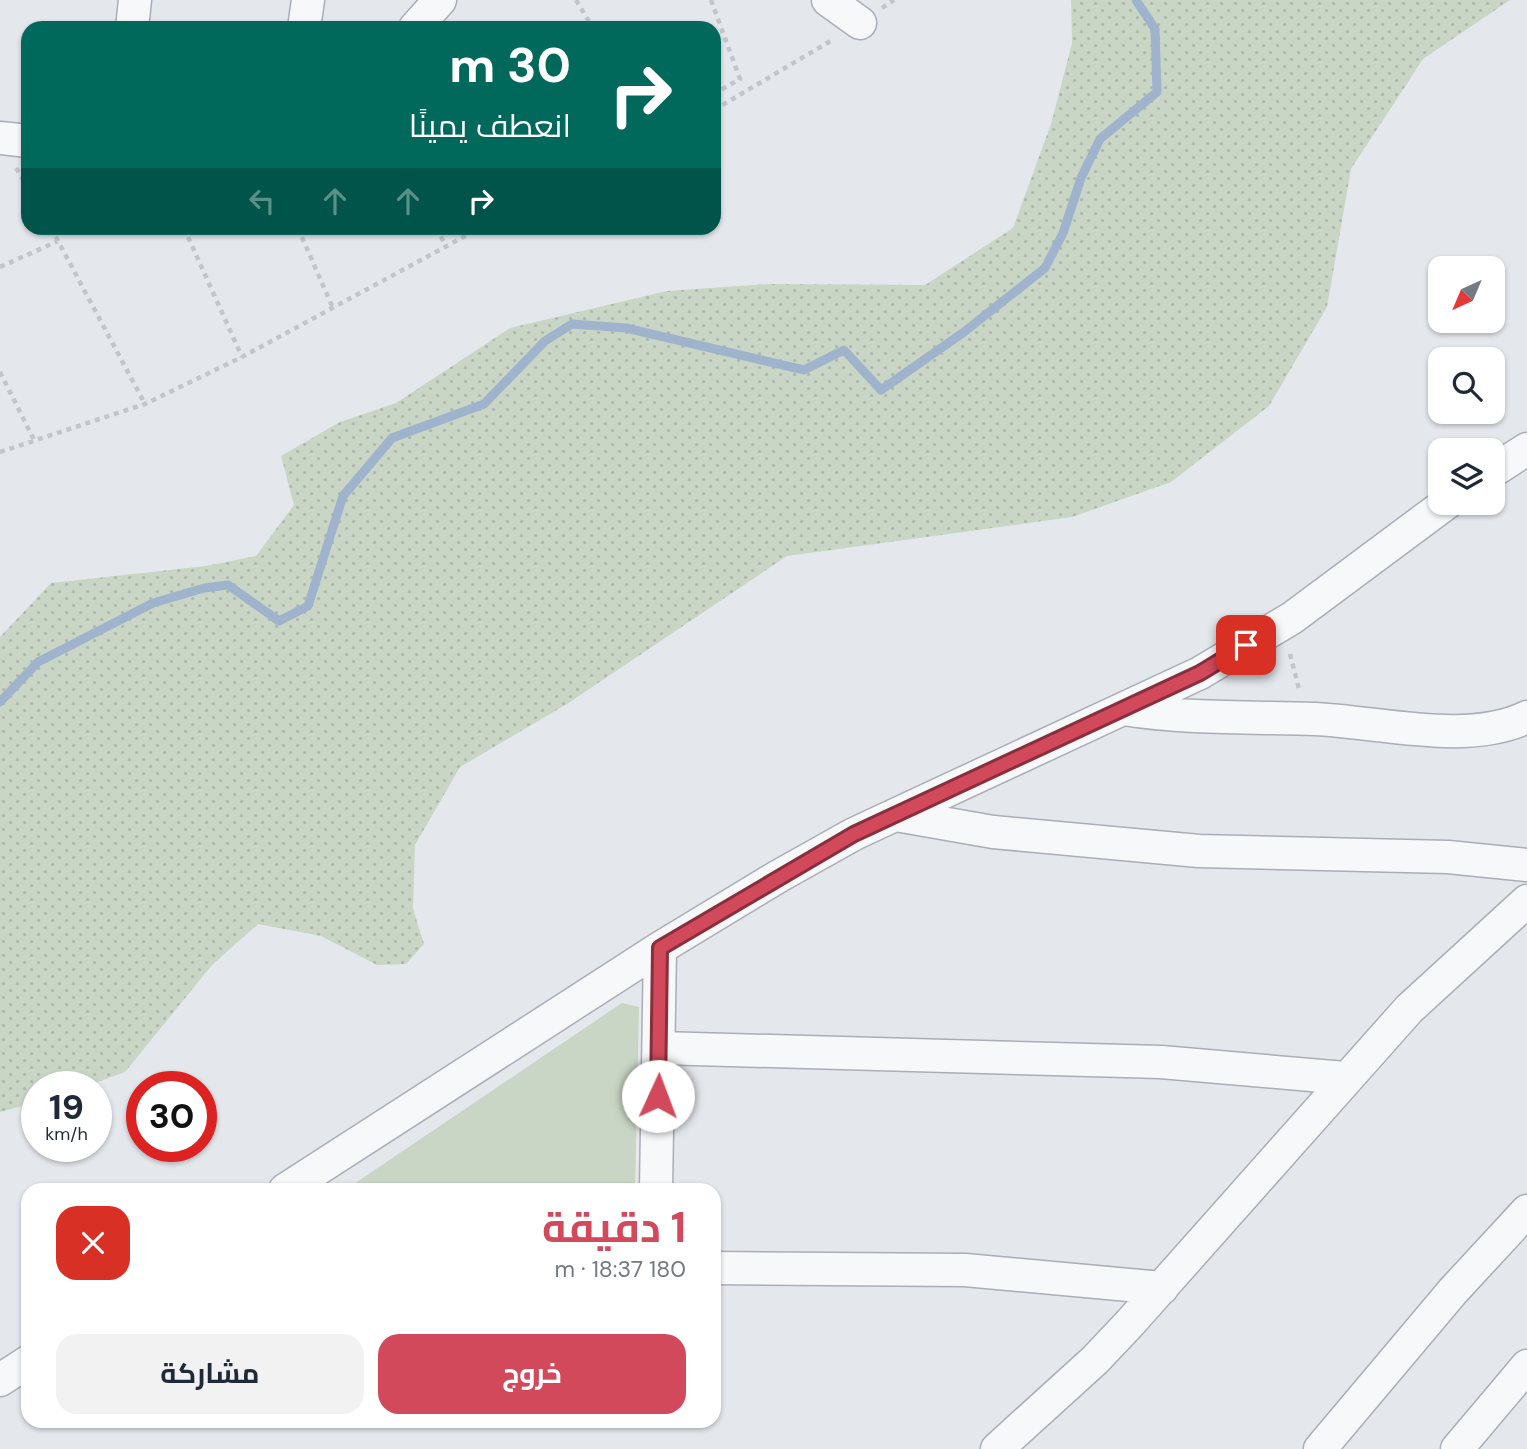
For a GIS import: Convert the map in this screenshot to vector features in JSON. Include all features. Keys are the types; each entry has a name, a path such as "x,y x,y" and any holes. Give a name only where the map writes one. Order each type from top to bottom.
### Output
{"street":[{"path":"133,21 135,0"},
{"path":"304,21 308,0"},
{"path":"416,21 420,0"},
{"path":"421,21 440,0"},
{"path":"828,0 860,23"},
{"path":"0,138 21,140"},
{"path":"1505,463 1527,449"},
{"path":"296,1183 660,948 779,876 896,815 1200,673 1292,618 1431,515"},
{"path":"1123,709 1163,715 1318,719 1458,731 1515,723 1527,717"},
{"path":"896,815 993,832 1199,851 1448,857 1527,864"},
{"path":"997,1449 1094,1360 1162,1288 1345,1078 1409,1009 1527,901"},
{"path":"656,1183 660,948"},
{"path":"660,1048 1161,1062 1345,1078"},
{"path":"1320,1449 1453,1291 1527,1212"},
{"path":"721,1268 965,1270 1162,1288"},
{"path":"1457,1449 1527,1366"},
{"path":"0,1381 21,1367"}],"path":[{"path":"576,0 589,21"},
{"path":"711,0 719,21"},
{"path":"721,106 894,0"},
{"path":"721,27 740,79 721,90"},
{"path":"55,235 145,404"},
{"path":"187,235 242,357"},
{"path":"301,235 332,306"},
{"path":"440,235 446,246"},
{"path":"0,452 145,404 242,357 467,235"},
{"path":"0,267 58,241"},
{"path":"0,372 35,442"},
{"path":"1292,618 1289,650 1295,678 1301,696 1318,719"}],"green space":[{"path":"1071,0 1510,0 1423,59 1351,169 1327,307 1269,406 1171,482 1072,517 787,556 567,704 460,767 415,845 413,909 424,944 406,964 377,965 321,936 258,924 212,965 125,1072 112,1077 112,1071 21,1071 21,1106 0,1112 0,637 51,583 206,566 256,556 294,505 281,456 340,422 396,403 510,328 667,291 769,284 925,285 1013,228 1051,124 1072,43"},
{"path":"622,1003 639,1007 635,1183 355,1183"}],"waterway":[{"path":"0,702 38,662 153,603 204,588 228,585 279,621 308,606 343,496 392,438 484,404 545,341 572,324 626,328 804,370 844,350 881,390 964,332 1045,268 1063,233 1081,178 1100,139 1157,92 1155,29 1136,0"}],"route":[{"path":"658,1096 660,948 854,834 1200,673 1246,645"}]}
